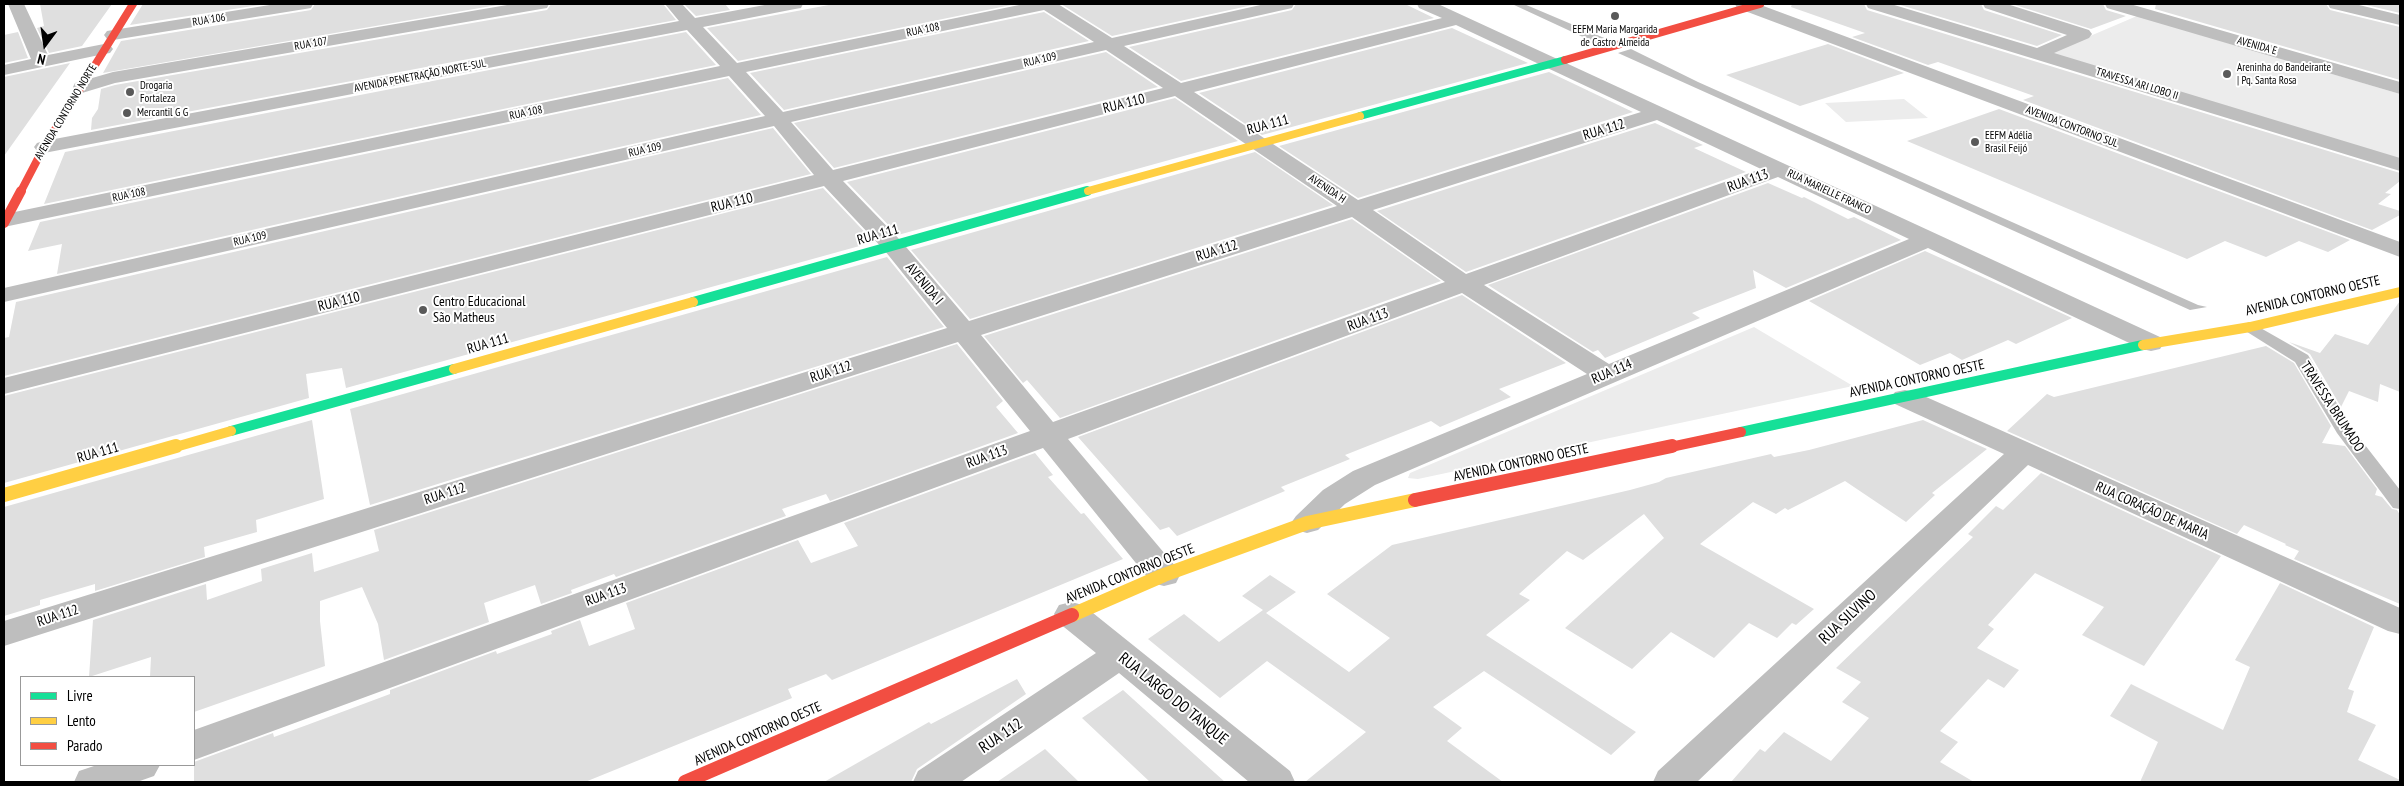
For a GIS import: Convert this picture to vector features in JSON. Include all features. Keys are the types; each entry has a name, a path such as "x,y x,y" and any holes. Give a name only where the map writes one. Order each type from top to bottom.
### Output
{"street":[{"path":"16,4 42,62"},
{"name":"AVENIDA CONTORNO NORTE","path":"4,222 44,147 133,4"},
{"name":"RUA 106","path":"4,70 42,62 108,42 305,4"},
{"name":"RUA 107","path":"82,87 113,78 541,4"},
{"name":"AVENIDA I","path":"673,4 830,179 893,246 1164,575"},
{"name":"AVENIDA PENETRAÇÃO NORTE-SUL","path":"44,147 795,4"},
{"name":"AVENIDA H","path":"1047,4 1260,143 1466,285 1607,375"},
{"name":"RUA 108","path":"4,222 1047,4"},
{"name":"RUA 109","path":"4,294 1286,4"},
{"name":"RUA MARIELLE FRANCO","path":"1426,4 2151,343"},
{"name":"RUA 111","path":"4,495 1260,143 1604,50 1755,4"},
{"name":"AVENIDA CONTORNO SUL","path":"1755,4 2400,238"},
{"name":"AVENIDA CONTORNO SUL","path":"1755,4 2400,250"},
{"name":"TRAVESSA ARI LOBO II","path":"1874,4 2400,165"},
{"path":"1991,4 2084,34 2038,54"},
{"name":"AVENIDA E","path":"2113,4 2400,88"},
{"path":"2336,4 2400,20"},
{"name":"RUA 110","path":"4,386 1459,20"},
{"name":"RUA 112","path":"4,634 1658,113"},
{"name":"RUA 113","path":"195,745 1466,285 1780,169"},
{"name":"RUA 114","path":"1307,523 1334,497 1364,478 1929,239"},
{"name":"AVENIDA CONTORNO OESTE","path":"685,782 1164,575 1307,523 1905,398 2151,343 2250,326 2400,292"},
{"name":"RUA CORAÇÃO DE MARIA","path":"1905,398 2400,622"},
{"name":"RUA SILVINO","path":"1672,782 2023,453"},
{"name":"RUA LARGO DO TANQUE","path":"1071,614 1276,782"},
{"name":"RUA 112","path":"932,782 1119,655"},
{"path":"92,782 138,766"}],"lane":[{"name":"TRAVESSA BRUMADO","path":"2250,326 2302,359 2343,429 2400,503"}],"shaded area":[{"path":"1512,4 1524,4 1609,40 1596,43"},
{"name":"Areninha do Bandeirante | Pq. Santa Rosa","path":"2137,16 2400,94 2400,162 2048,54"},
{"path":"1631,49 1698,82 2198,305 2207,307 2190,310 1618,53"},
{"path":"1904,99 1928,118 1846,122 1825,103"},
{"path":"1754,327 1853,386 1418,479 1408,478 1410,473"}],"building":[{"path":"40,4 112,4 82,46 49,53 37,28 44,26"},
{"path":"143,4 266,4 130,25"},
{"path":"315,4 503,4 103,73 121,41 311,10"},
{"path":"551,4 663,4 676,20 91,130 92,118 98,109 101,89 115,85 547,10"},
{"path":"684,4 725,4 730,10 696,16"},
{"path":"834,4 1016,4 738,61 707,28"},
{"path":"1061,4 1257,4 1112,36"},
{"path":"1296,4 1405,4 1434,18 1181,81 1129,47 1292,10"},
{"path":"1792,4 1864,4 1867,10 2400,173 2400,181 2385,193 2391,194 2378,204 2400,211 2400,215 2372,230 2023,100 2034,96 1938,62 1928,65 1852,37 1865,33 1791,7"},
{"path":"1897,4 1981,4 1984,10 2062,35 2037,46"},
{"path":"2012,4 2103,4 2106,10 2126,16 2091,29"},
{"path":"2156,4 2326,4 2330,10 2400,27 2400,80 2155,9"},
{"path":"2362,4 2400,4 2400,13"},
{"path":"1044,12 1089,41 784,110 750,73"},
{"path":"1452,28 1528,63 1262,135 1199,93"},
{"path":"18,32 28,58 4,63 4,35"},
{"path":"686,32 716,65 44,204 65,152"},
{"path":"1828,44 1904,73 1800,106 1726,75"},
{"path":"1106,52 1158,87 834,168 794,123"},
{"path":"70,63 4,156 4,77"},
{"path":"1549,72 1633,112 1358,198 1279,146"},
{"path":"728,78 761,115 57,274 62,244 28,251 40,222"},
{"path":"1175,98 1238,141 898,235 847,182"},
{"path":"1999,109 2350,240 2328,252 2299,241 2266,257 2225,241 2187,259 1907,141"},
{"path":"1655,123 1703,145 1694,148 1746,172 1466,272 1377,211"},
{"path":"773,128 811,174 4,376 4,338 9,337 16,302"},
{"path":"1255,152 1333,205 970,319 911,250"},
{"path":"1768,183 1802,198 1804,197 1848,219 1854,217 1901,240 1786,288 1753,270 1756,288 1692,313 1700,318 1605,358 1598,350 1593,352 1488,285"},
{"path":"823,188 874,242 346,388 342,368 306,374 309,398 4,483 4,396"},
{"path":"1352,219 1441,281 1060,418 1027,380 1023,383 984,336"},
{"path":"1925,251 2072,318 2016,344 2008,340 1962,360 1950,353 1920,365 1809,301"},
{"path":"887,257 944,327 370,505 350,409"},
{"path":"1462,295 1566,363 1499,389 1511,397 1440,427 1431,421 1345,455 1350,459 1281,487 1285,491 1177,536 1169,527 1160,530 1078,437"},
{"path":"2400,301 2400,392 2380,384 2378,402 2349,391 2341,407 2310,354 2289,342 2320,353 2335,334 2368,345"},
{"path":"957,344 1003,401 996,407 1018,433 830,501 826,494 782,509 786,516 616,577 614,574 571,590 572,593 541,604 535,585 484,603 489,622 384,660 378,624 362,587 320,601 320,621 325,666 195,712 195,676 150,676 151,657 89,676 93,620 206,584 207,600 262,581 261,569 312,553 314,572 379,551 374,530"},
{"path":"2266,346 2294,363 2331,426 2322,443 2345,446 2377,489 2375,495 2382,497 2400,515 2400,604 2294,559 2299,551 2244,525 2237,534 2007,431 2047,394 2054,397"},
{"path":"312,420 324,499 256,520 257,532 204,547 205,557 95,591 95,584 40,600 40,605 4,616 4,507"},
{"path":"1923,420 1987,449 1932,493 1935,495 1906,522 1845,481 1788,510 1785,508 1776,514 1753,502 1700,544 1814,609 1796,625 1792,623 1777,638 1749,623 1714,658 1671,632 1632,669 1565,628 1664,538 1644,514 1583,560 1567,551 1519,594 1530,600 1486,635 1636,732 1611,755 1484,671 1433,707 1462,728 1447,741 1503,782 1305,782 1366,732 1267,661 1220,698 1148,639 1184,614 1219,642 1263,610 1242,596 1270,575 1296,592 1266,613 1349,672 1390,638 1327,594 1392,545 1630,490 1659,482 1666,478 1771,454 1774,457 1809,450"},
{"path":"1035,453 1053,475 1048,477 1081,514 1084,513 1123,559 832,680 826,674 788,689 792,698 585,782 194,782 195,762 273,733 274,737 307,725 390,694 390,690 496,651 497,654 552,634 551,631 580,620 589,646 635,629 626,603 798,540 811,563 858,546 844,523"},
{"path":"2041,473 2221,556 2144,666 2082,635 2104,607 2035,573 1988,625 1994,629 1977,648 2019,670 2004,688 1988,679 1940,731 1958,742 1940,762 1974,782 1731,782 1760,749 1765,752 1784,732 1831,761 1869,718 1842,702 1861,682 1836,668 1973,537 1968,534 1996,506 2003,510"},
{"path":"2280,583 2374,627 2348,689 2354,691 2347,712 2376,725 2358,760 2400,780 2400,782 2140,782 2158,742 2110,716 2131,684 2223,730 2250,667 2235,660"},
{"path":"1017,679 1026,694 917,769 911,782 824,782 929,722 931,724"},
{"path":"1123,690 1225,782 1150,782 1082,718"},
{"path":"1045,749 1079,782 997,782"}],"traffic: fast":[{"path":"1360,116 1565,60"},
{"path":"693,302 1088,191"},
{"path":"1741,432 2143,345"},
{"path":"231,431 454,369"}],"traffic: slow":[{"path":"1088,191 1360,116"},
{"path":"2143,345 2250,327 2400,292"},
{"path":"454,369 693,302"},
{"path":"4,495 231,431"},
{"path":"1072,615 1164,575 1307,523 1415,500"}],"traffic: jam":[{"path":"4,223 44,147 133,4"},
{"path":"1565,60 1760,4"},
{"path":"1415,500 1741,432"},
{"path":"685,782 1072,615"}],"place":[{"name":"EEFM Maria Margarida de Castro Almeida","path":"1615,16"},
{"name":"Areninha do Bandeirante | Pq. Santa Rosa","path":"2227,74"},
{"name":"Drogaria Fortaleza","path":"130,92"},
{"name":"Mercantil G G","path":"127,113"},
{"name":"EEFM Adélia Brasil Feijó","path":"1975,142"},
{"name":"Centro Educacional São Matheus","path":"423,310"}]}
